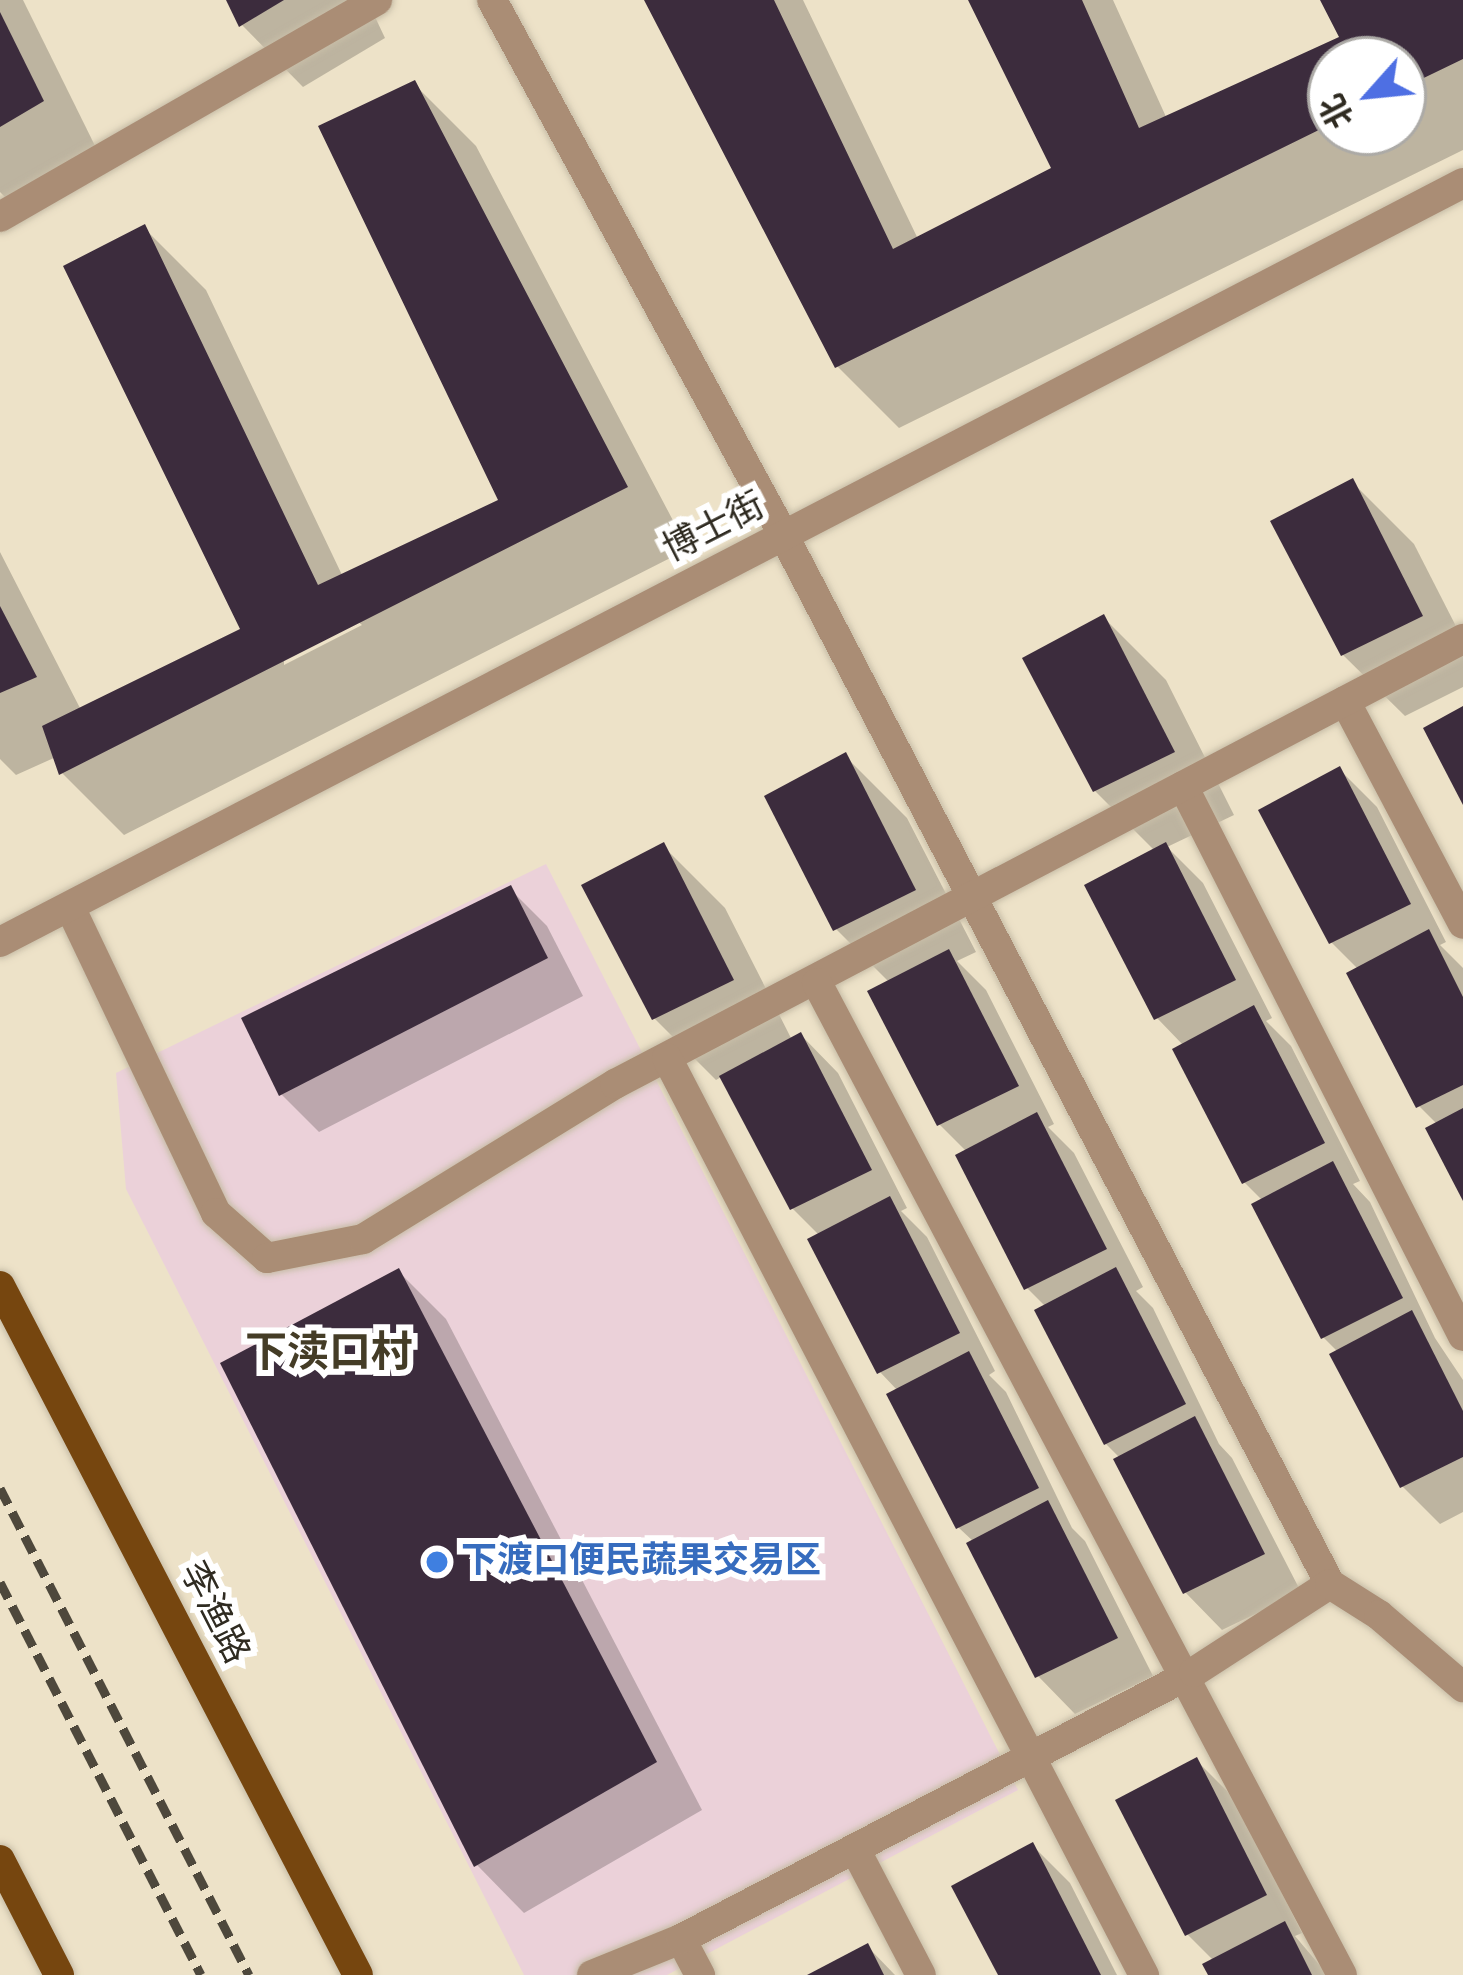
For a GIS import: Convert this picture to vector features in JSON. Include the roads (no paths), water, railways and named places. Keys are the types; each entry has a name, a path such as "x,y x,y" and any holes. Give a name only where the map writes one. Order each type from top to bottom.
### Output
{"main road":[{"name":"李渔路","path":"0,1286 358,1975"},
{"path":"0,1860 59,1975"}],"street":[{"path":"0,217 377,0"},
{"path":"492,0 784,536 968,897 1330,1584 1463,1680"},
{"name":"博士街","path":"0,942 1463,183"},
{"path":"70,907 216,1214 266,1258 363,1239 667,1058 1463,639"},
{"path":"1345,701 1463,924"},
{"path":"1183,785 1463,1336"},
{"path":"817,982 1342,1975"},
{"path":"667,1058 1144,1975"},
{"path":"592,1975 682,1939 1184,1676 1330,1584"},
{"path":"855,1849 921,1975"},
{"path":"682,1939 700,1975"}],"railway":[{"path":"0,1488 249,1975"},
{"path":"0,1582 201,1975"}],"place":[{"name":"下渡口便民蔬果交易区","path":"437,1562"}],"district":[{"name":"下渎口村","path":"329,1354"}]}
